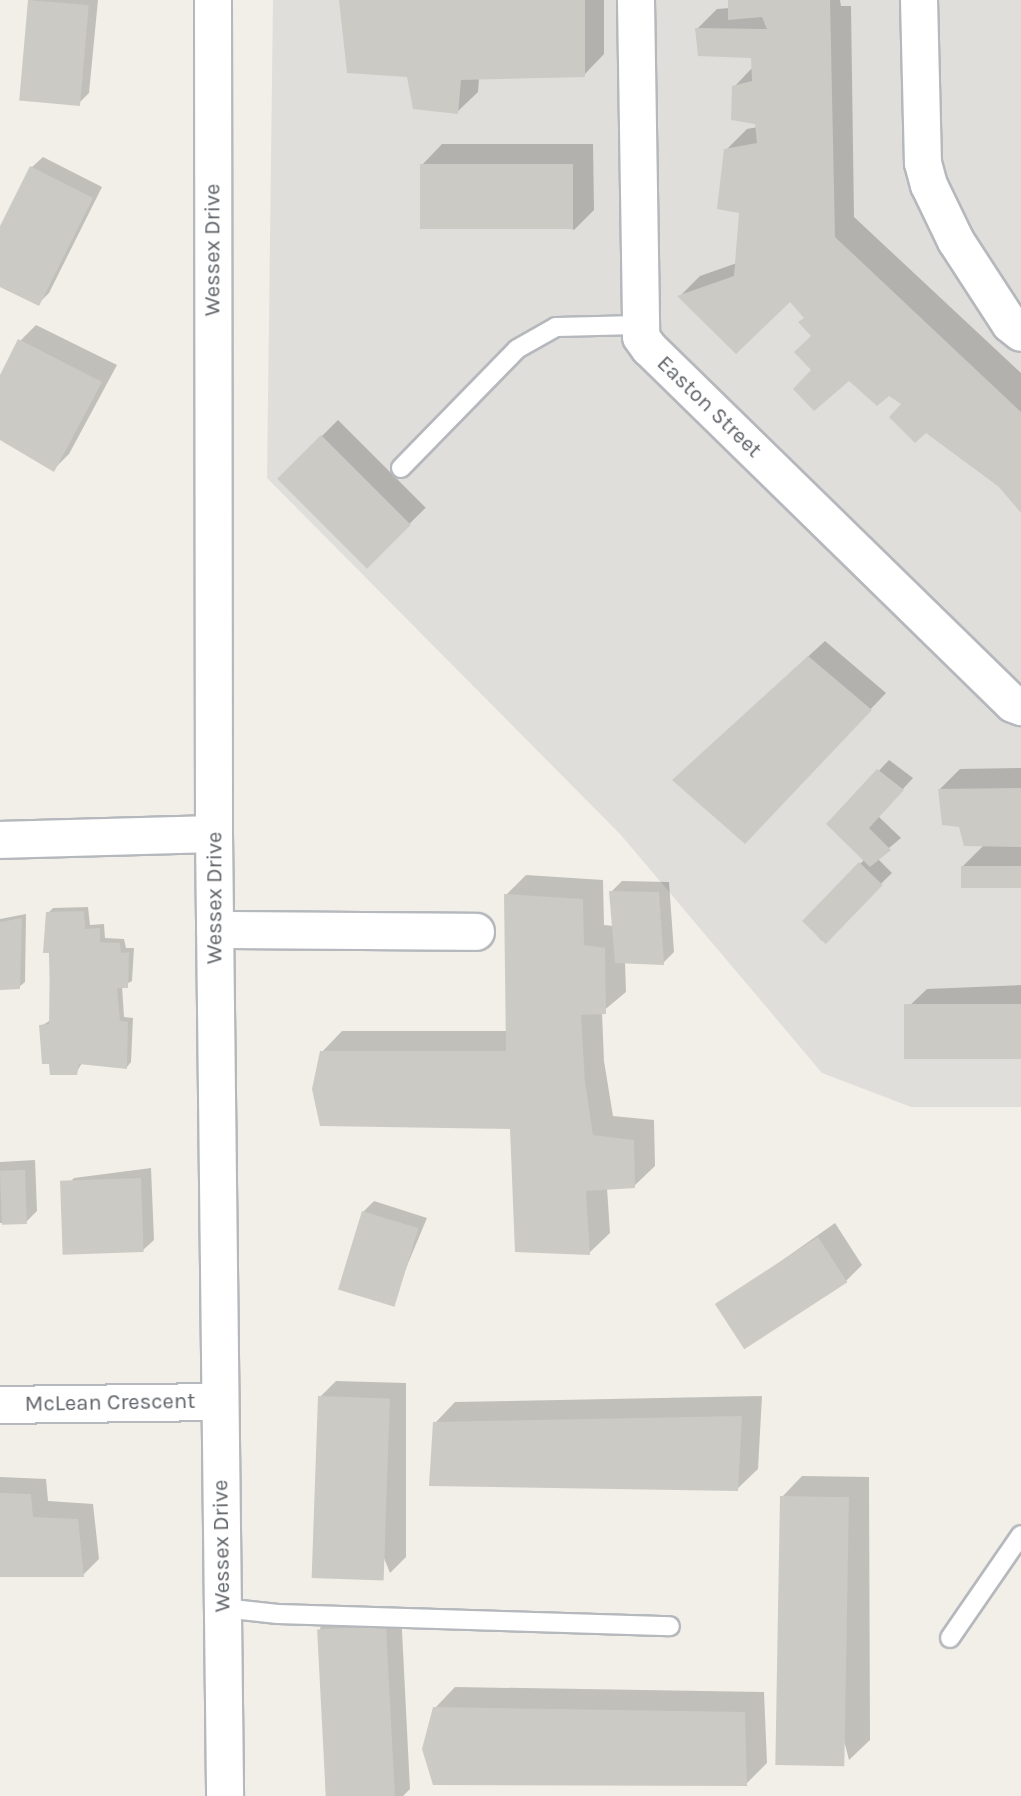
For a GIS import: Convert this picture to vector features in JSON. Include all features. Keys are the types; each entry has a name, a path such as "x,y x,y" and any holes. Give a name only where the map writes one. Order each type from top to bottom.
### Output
{"street":[{"name":"Wessex Drive","path":"213,0 214,834 225,1796"},
{"path":"636,0 639,325"},
{"path":"919,0 923,163 929,185 956,241 1010,324 1021,333"},
{"name":"Easton Street","path":"639,325 649,348 1013,704 1021,707"},
{"path":"0,840 214,834"},
{"path":"215,930 476,932"},
{"name":"McLean Crescent","path":"0,1405 220,1402"}],"lane":[{"path":"401,468 517,349 556,327 639,325"},
{"path":"950,1638 1021,1535"},
{"path":"223,1608 278,1614 670,1626"}],"shaded area":[{"path":"273,0 1021,0 1021,1107 911,1107 822,1073 621,835 267,478"}],"building":[{"path":"28,0 89,5 80,106 19,101"},
{"path":"339,0 585,0 585,77 461,80 458,114 413,109 407,77 347,73"},
{"path":"728,0 830,0 835,237 1021,412 1021,513 999,487 926,433 915,443 889,417 901,404 889,396 877,406 849,381 814,411 793,389 811,370 794,352 811,336 798,322 804,318 790,302 736,354 677,296 734,276 739,213 717,209 724,149 757,143 755,124 731,120 732,86 752,81 751,58 698,56 695,28 767,29 762,17 728,20"},
{"path":"420,164 573,164 573,229 420,229"},
{"path":"30,166 93,198 39,306 0,287 0,226"},
{"path":"18,339 102,382 54,472 0,440 0,375"},
{"path":"321,435 411,525 367,569 277,479"},
{"path":"808,656 872,710 745,844 672,780"},
{"path":"877,769 904,790 869,828 891,850 870,867 826,824"},
{"path":"1021,788 1021,847 964,846 959,827 942,825 938,789"},
{"path":"859,862 883,885 826,944 802,921"},
{"path":"961,866 1021,866 1021,888 961,888"},
{"path":"609,891 659,892 664,965 615,963"},
{"path":"504,894 583,899 584,945 605,948 606,1014 581,1015 585,1082 593,1135 634,1140 635,1188 586,1191 590,1255 515,1252 510,1129 320,1126 312,1089 320,1051 506,1051"},
{"path":"84,911 85,929 100,928 100,942 120,943 121,953 129,952 128,988 117,988 120,1021 128,1022 127,1069 79,1064 77,1075 50,1075 49,1064 42,1064 39,1025 49,1024 50,953 43,953 46,912"},
{"path":"22,918 20,989 0,990 0,922"},
{"path":"904,1004 1021,1004 1021,1059 904,1059"},
{"path":"25,1170 27,1224 2,1225 0,1171"},
{"path":"141,1178 144,1252 63,1255 60,1181"},
{"path":"362,1211 418,1228 394,1307 338,1289"},
{"path":"818,1237 847,1282 744,1349 715,1304"},
{"path":"318,1396 390,1399 384,1580 312,1578"},
{"path":"742,1416 738,1491 429,1486 433,1422"},
{"path":"0,1493 31,1494 33,1517 78,1519 84,1577 0,1577"},
{"path":"780,1496 849,1497 844,1766 775,1765"},
{"path":"386,1626 395,1796 326,1796 317,1630"},
{"path":"433,1707 745,1712 747,1786 433,1785 422,1749"}]}
